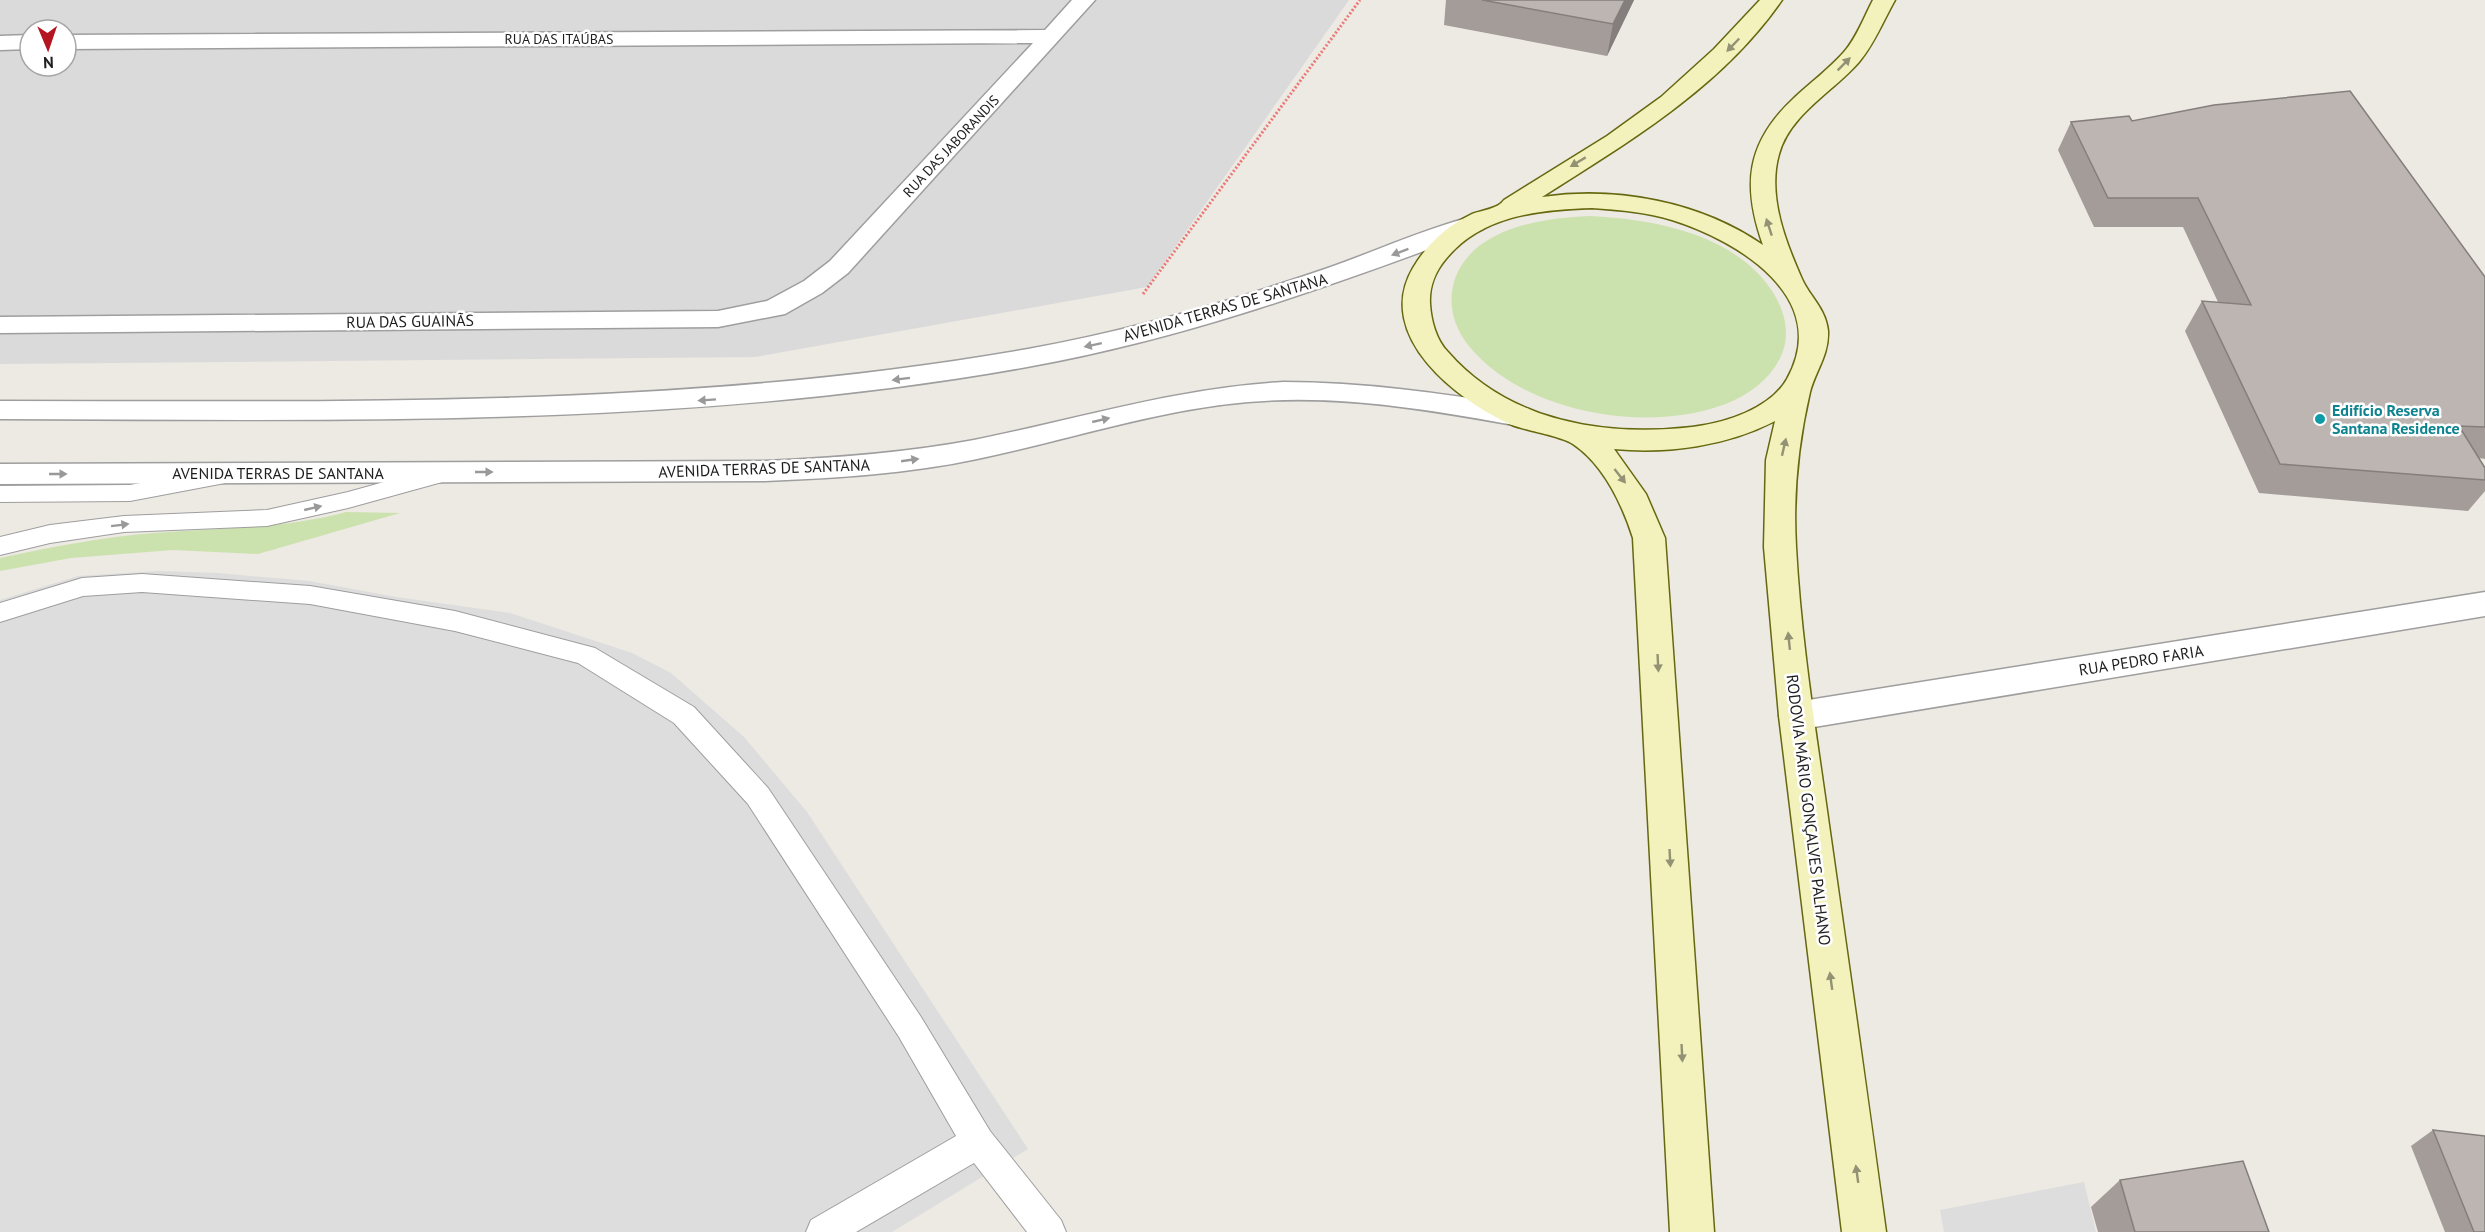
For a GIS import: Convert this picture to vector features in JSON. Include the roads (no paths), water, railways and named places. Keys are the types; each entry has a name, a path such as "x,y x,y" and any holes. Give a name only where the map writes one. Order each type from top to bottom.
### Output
{"main road":[{"path":"1500,213 1629,132 1684,90 1742,36 1771,0"},
{"path":"1791,281 1763,209 1762,183 1765,157 1776,132 1786,119 1853,54 1884,0"},
{"path":"1570,201 1625,203 1659,209 1711,226 1748,245 1772,262 1791,281 1805,302 1813,324 1815,346 1810,368 1797,387 1777,406 1750,421 1717,433 1679,439 1640,441 1580,434 1519,416 1486,399 1444,365 1423,334 1416,312 1417,291 1423,271 1435,253 1452,237 1500,213 1528,206 1570,201"},
{"name":"RODOVIA MÁRIO GONÇALVES PALHANO","path":"1797,387 1781,460 1780,547 1796,716 1864,1232"},
{"path":"1580,434 1600,450 1626,484 1640,510 1649,538 1692,1232"}],"street":[{"name":"RUA DAS JABORANDIS","path":"813,286 839,267 1084,0"},
{"name":"RUA DAS ITAÚBAS","path":"78,42 1052,36"},
{"path":"0,42 18,42"},
{"name":"AVENIDA TERRAS DE SANTANA","path":"0,410 433,408 673,402 915,377 1108,341 1270,298 1474,224"},
{"name":"RUA DAS GUAINÃS","path":"0,325 718,318 775,308 813,286"},
{"name":"AVENIDA TERRAS DE SANTANA","path":"0,474 754,471 843,468 975,449 1187,400 1302,390 1356,392 1413,398 1519,416"},
{"name":"RUA PEDRO FARIA","path":"1796,716 2485,604"}],"lane":[{"path":"0,546 50,534 124,524 267,518 348,500 447,472"},
{"path":"0,494 130,493 237,473"},
{"path":"0,614 82,587 142,583 310,595 455,621 586,655 684,715 758,796 910,1027 978,1142 1049,1232"},
{"path":"823,1232 978,1142"}],"place":[{"name":"Edifício Reserva Santana Residence","path":"2320,419"}]}
